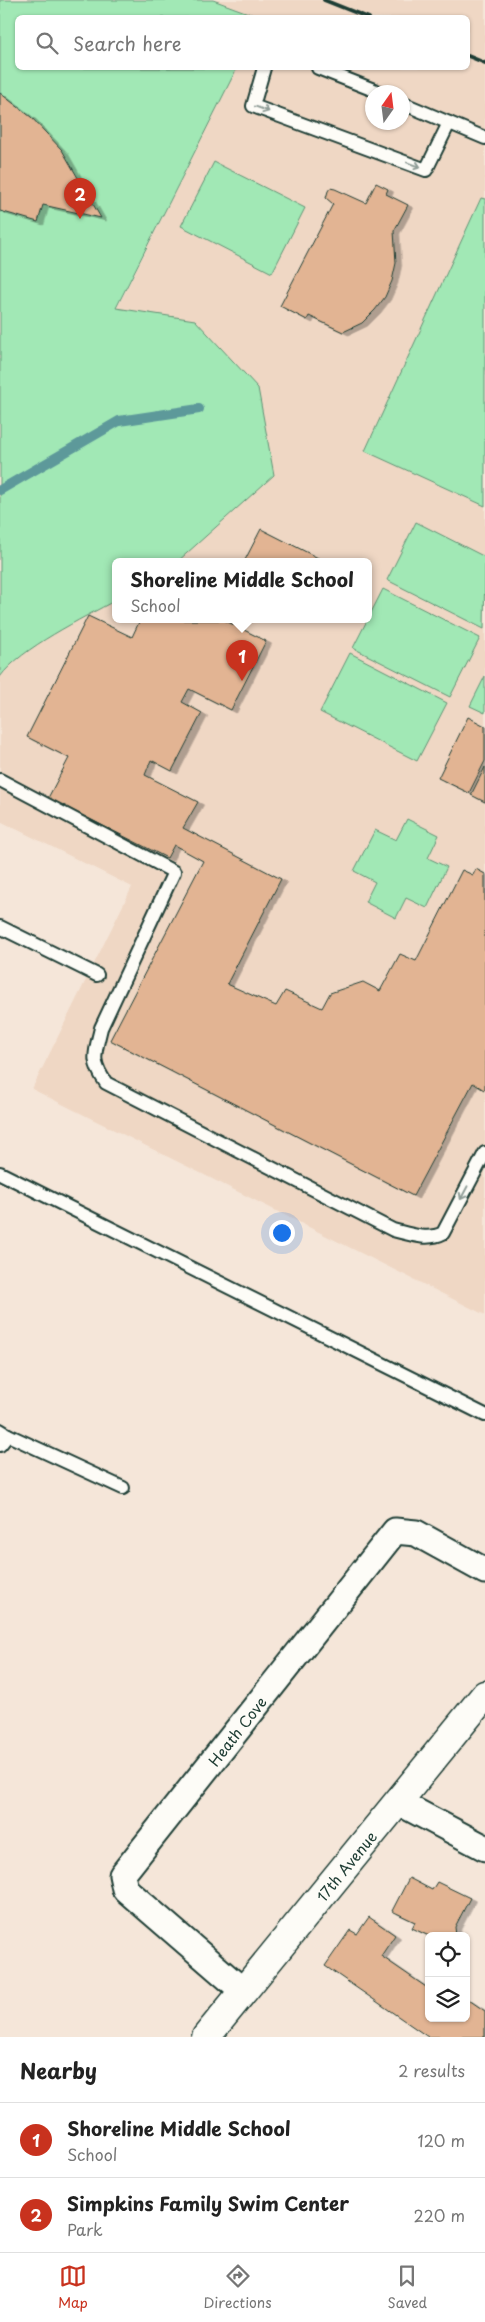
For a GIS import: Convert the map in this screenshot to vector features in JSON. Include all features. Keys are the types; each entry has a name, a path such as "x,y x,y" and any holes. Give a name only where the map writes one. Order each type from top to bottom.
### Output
{"main road":[{"name":"17th Avenue","path":"206,2037 485,1694"}],"street":[{"name":"Heath Cove","path":"244,1992 125,1889 122,1876 396,1530 416,1533 485,1571"},
{"path":"398,1802 485,1848"}],"lane":[{"path":"263,70 253,106 426,170 449,123"},
{"path":"323,70 365,86"},
{"path":"410,106 485,138"},
{"path":"0,780 174,872 101,1028 95,1055 96,1068 106,1083 393,1230 420,1236 437,1236 443,1232 485,1153"},
{"path":"0,927 97,975"},
{"path":"0,1172 485,1415"},
{"path":"3,1436 123,1488"}],"shaded area":[{"path":"213,0 485,0 485,1315 32,1089 132,887 0,821 0,542 236,70 470,70 470,15 254,15"}],"green space":[{"path":"0,0 213,0 254,15 15,15 15,70 236,70 116,308 195,320 258,388 274,475 181,558 112,558 112,602 70,625 22,655 0,677"},
{"path":"214,162 305,208 272,273 181,226"},
{"path":"481,198 485,199 485,506 365,451"},
{"path":"416,522 485,557 484,629 387,580"},
{"path":"383,589 480,638 450,697 353,648 366,623 372,623 372,611"},
{"path":"350,653 447,703 417,761 320,712"},
{"path":"485,676 485,713 470,706"},
{"path":"407,819 439,835 428,858 447,867 427,908 406,898 396,918 365,902 375,882 354,871 375,830 396,840"}],"building":[{"path":"0,93 31,117 62,150 101,218 43,205 38,222 0,211"},
{"path":"376,183 388,189 386,194 408,205 394,231 396,263 392,281 385,297 375,310 362,323 343,332 309,316 307,320 280,306 333,204 326,198 330,188 366,203"},
{"path":"261,529 318,558 246,558"},
{"path":"88,616 132,637 139,623 230,623 266,641 231,710 189,689 182,702 202,713 172,771 151,760 145,775 198,802 183,828 281,879 227,984 276,1006 285,991 322,1008 330,993 363,982 380,991 400,954 416,961 462,870 473,875 476,869 485,874 485,1088 484,1090 473,1083 413,1196 110,1040 203,861 174,845 167,858 48,798 69,758 27,737"},
{"path":"468,717 485,726 485,761 469,793 438,778"},
{"path":"485,767 485,802 471,795"},
{"path":"409,1878 432,1890 437,1882 470,1898 455,1927 456,1932 425,1932 425,1934 412,1928 415,1922 392,1911"},
{"path":"369,1917 395,1935 381,1956 425,1986 425,2022 470,2022 470,2001 485,2011 485,2037 428,2037 325,1966 350,1930 357,1934"}],"waterway":[{"path":"0,490 119,421 199,409"}],"railway":[{"path":"324,0 362,15"},
{"path":"470,57 485,63"}],"place":[{"name":"Simpkins Family Swim Center","path":"80,219"},
{"name":"Shoreline Middle School","path":"242,681"}]}
